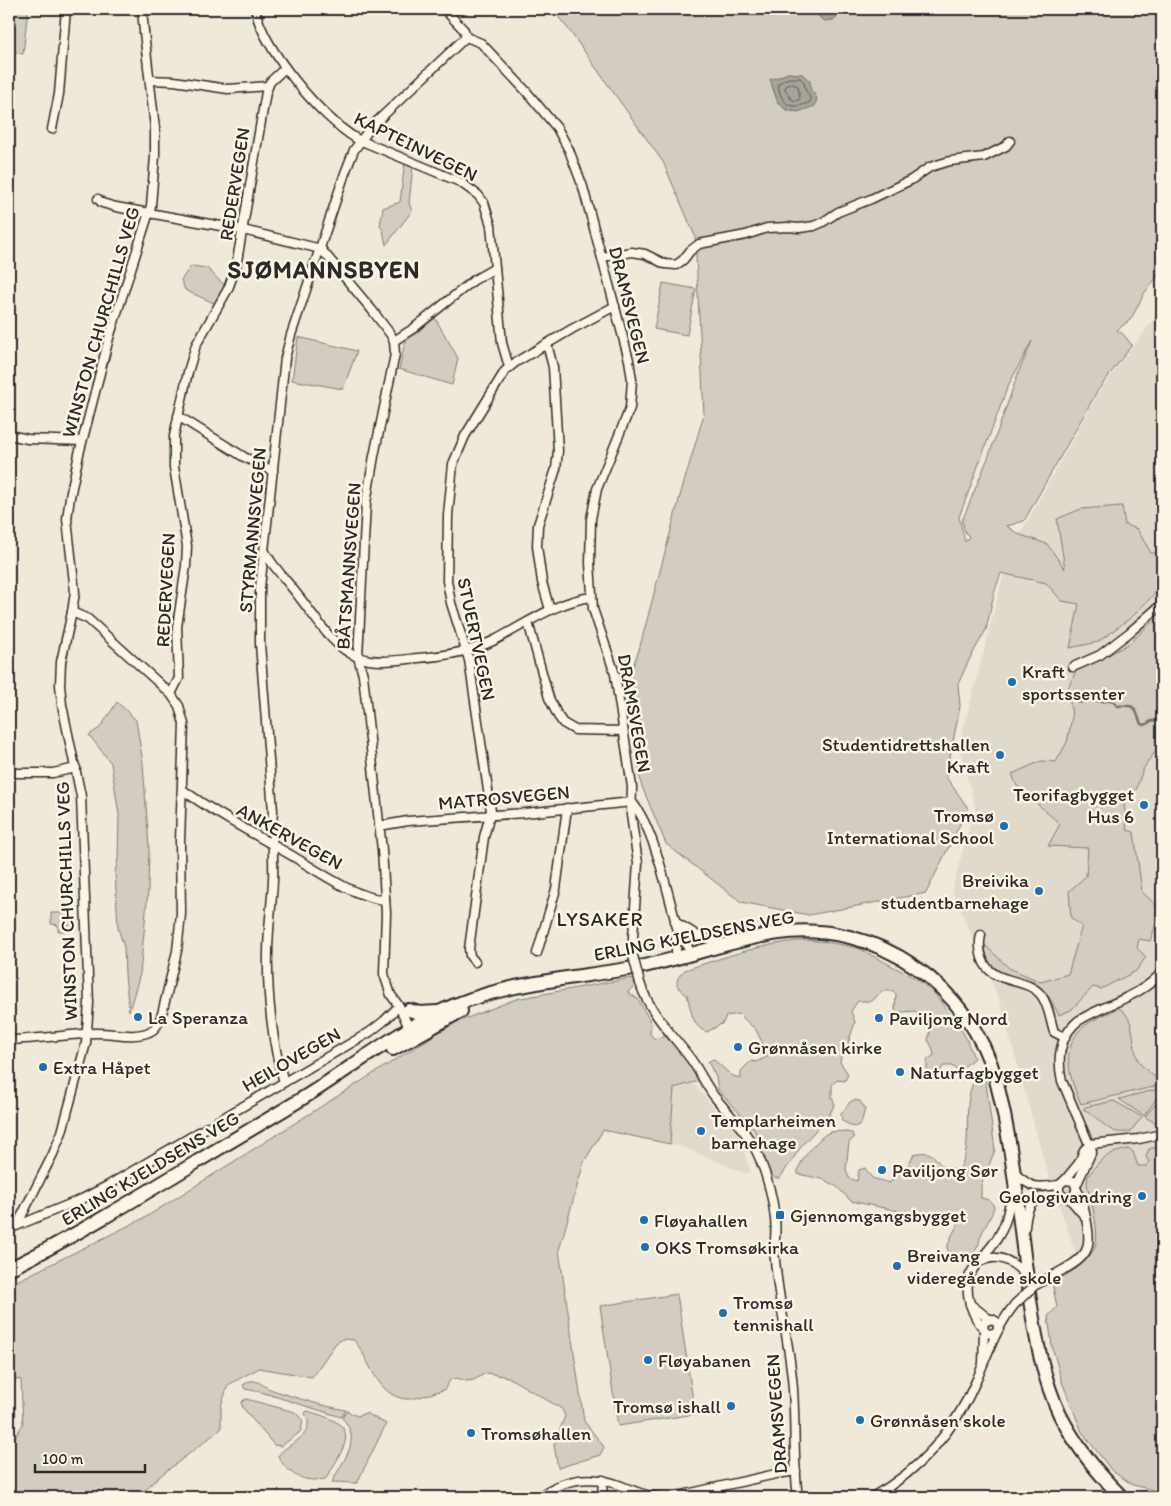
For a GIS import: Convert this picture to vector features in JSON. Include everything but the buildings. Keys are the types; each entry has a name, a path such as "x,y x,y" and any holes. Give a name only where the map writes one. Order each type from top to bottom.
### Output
{"highway":[{"name":"ERLING KJELDSENS VEG","path":"9,1269 96,1223 414,1030 439,1012 481,995 553,980 646,966 776,934 800,931 821,932 866,941 888,950 921,970 950,997 976,1034 987,1055 995,1079 1014,1178 1034,1328 1044,1374 1058,1411 1082,1452 1099,1474 1122,1497"},
{"name":"ERLING KJELDSENS VEG","path":"414,1030 516,988"},
{"path":"404,1008 420,1012 439,1012"}],"street":[{"path":"52,129 59,94 66,9"},
{"name":"WINSTON CHURCHILLS VEG","path":"18,1225 58,1143 87,1034 88,1003 81,796 60,685 62,657 72,612 74,581 67,518 82,440 108,338 150,213 155,143 142,9"},
{"name":"KAPTEINVEGEN","path":"255,9 263,33 285,68 344,130 360,141 460,182 478,195 484,203 491,225 502,343 509,367"},
{"name":"DRAMSVEGEN","path":"444,9 464,30 466,37 474,39 487,49 557,128 577,170 629,360 632,391 627,418 600,478 592,509 590,539 591,597 594,616 615,674 632,788 632,828 638,863 632,952 643,994 657,1016 690,1057 714,1096 740,1125 752,1143 770,1189 776,1218 775,1260 792,1369 798,1497"},
{"name":"STYRMANNSVEGEN","path":"284,1082 275,1039 268,980 268,944 274,856 271,835 272,804 259,596 285,358 291,335 354,150 389,109 466,37"},
{"path":"150,80 174,81 220,89 268,86 275,76 285,68"},
{"name":"REDERVEGEN","path":"171,694 179,678 177,627 187,552 173,456 178,416 196,345 233,279 268,86"},
{"path":"602,256 632,252 645,254 665,264 676,265 699,244 746,235 767,228 814,226 838,212 872,199 911,180 930,167 950,161 984,157 1006,146 1010,141"},
{"path":"98,198 106,205 243,230 321,249 391,334 394,342 474,280 495,268"},
{"name":"STUERTVEGEN","path":"475,962 470,956 469,949 484,837 491,811 466,651 451,603 447,581 447,533 455,457 465,436 500,377 509,367 598,314 615,306"},
{"name":"BÅTSMANNSVEGEN","path":"394,342 395,354 366,503 358,657 364,684 379,826 385,900 384,974 391,995 414,1016 414,1030"},
{"path":"547,344 553,367 558,451 556,469 538,525 537,546 540,571 550,610"},
{"path":"178,416 237,453 273,471"},
{"path":"9,435 28,439 82,440"},
{"path":"265,552 344,650 368,660 440,656 466,651 493,641 568,602 591,597"},
{"path":"1074,667 1100,655 1162,604"},
{"path":"9,1040 87,1034 142,1034 153,1031 158,1023 177,951 180,931 180,841 184,724 179,706 171,694 88,620 72,612"},
{"path":"528,622 549,698 563,723 575,730 623,731"},
{"path":"9,773 53,773 76,768"},
{"name":"ANKERVEGEN","path":"183,790 237,826 273,844 358,893 385,900"},
{"name":"DRAMSVEGEN","path":"632,802 638,808 654,847 678,931 676,937 676,958"},
{"name":"MATROSVEGEN","path":"379,826 408,821 489,816 632,802"},
{"path":"537,953 556,889 567,808"},
{"path":"675,922 700,937 730,944"},
{"name":"DRAMSVEGEN","path":"678,931 684,935 690,954"},
{"path":"982,935 980,950 987,968 997,975 1041,995 1048,1010 1054,1032 1064,1037"},
{"path":"1162,972 1144,988 1078,1021 1064,1037 1060,1051 1059,1070 1062,1082 1090,1144 1092,1155 1074,1195 1064,1198 1060,1194 1058,1190 1062,1182 1079,1163 1084,1150 1090,1144 1139,1139 1162,1134"},
{"name":"BÅTSMANNSVEGEN","path":"404,1008 414,1030"},
{"name":"HEILOVEGEN","path":"9,1229 94,1193 370,1032 404,1008"},
{"path":"983,1365 983,1329 984,1322 1013,1306 1034,1286 1072,1265 1088,1247 1090,1235 1085,1208 1073,1182 1062,1182 1038,1188 1014,1178 1006,1223 998,1237 976,1264 970,1274 967,1285 967,1295 975,1318 983,1329 992,1334 998,1330"},
{"path":"1024,1252 1026,1218 1030,1204 1035,1199 1045,1195 1060,1194"},
{"path":"1069,1198 1086,1218"},
{"path":"976,1264 989,1258 1004,1259 1015,1264 1027,1277"},
{"path":"970,1304 997,1322 998,1330"},
{"path":"875,1496 909,1474 943,1438 970,1394 998,1330 1013,1306"},
{"path":"673,1497 716,1492 776,1474 796,1472"},
{"path":"539,1497 571,1481 589,1479 603,1480 656,1497"},
{"path":"602,1497 603,1480"}],"shaded area":[{"path":"9,9 28,9 23,54 9,52"},
{"path":"552,9 829,9 821,11 819,17 834,20 837,14 834,9 1162,9 1162,271 1145,292 1131,319 1117,330 1132,345 1098,390 1024,521 1007,526 1018,534 1047,544 1065,569 1057,519 1081,509 1122,506 1125,525 1137,529 1151,553 1162,553 1162,586 1133,616 1098,642 1070,648 1079,604 1062,601 1046,583 1001,573 994,593 986,630 958,684 960,706 946,777 968,808 926,893 809,915 741,902 666,844 641,784 627,682 639,650 704,414 695,236 663,162","holes":["788,73 797,74 811,93 813,92 815,97 804,108 794,112 786,110 778,103 772,86 776,78","1032,341 962,521 965,532 969,537 965,542 959,517 1008,386"]},
{"path":"405,161 413,166 409,203 412,211 386,245 383,230 380,226 383,208 400,202"},
{"path":"191,266 207,268 225,286 216,304 185,290 181,280"},
{"path":"663,283 696,289 687,335 654,329"},
{"path":"1162,308 1162,1468 1149,1463 1046,1168 1000,1002 952,890 975,807 959,746 1009,554 1099,392"},
{"path":"435,318 458,358 452,385 399,369 405,342"},
{"path":"298,337 357,351 343,389 292,380"},
{"path":"1162,612 1162,742 1143,769 1136,790 1124,803 1127,830 1134,832 1142,892 1161,910 1150,941 1139,939 1137,948 1146,957 1136,971 1101,989 1093,987 1071,1010 1059,1015 1049,997 1029,984 1005,975 988,962 984,944 1009,968 1041,982 1068,974 1082,926 1071,918 1069,891 1086,876 1088,848 1048,846 1060,824 1017,786 1012,774 1041,761 1056,762 1067,742 1072,717 1068,688 1077,669 1100,660 1130,643"},
{"path":"117,702 136,720 143,763 149,847 148,891 140,974 129,1011 124,947 118,928 115,872 118,859 119,815 111,763 89,735 100,728"},
{"path":"51,913 69,913 69,931 58,931 58,925 51,924"},
{"path":"806,940 858,948 917,979 934,993 956,1021 966,1038 974,1058 960,1070 951,1066 943,1066 939,1074 933,1074 927,1070 927,1060 934,1055 928,1040 931,1028 926,1025 924,1019 915,1011 901,1012 895,1010 896,994 891,991 882,991 872,1001 858,1001 851,1011 855,1022 847,1047 842,1051 840,1062 848,1074 845,1081 837,1080 832,1085 832,1098 835,1104 828,1117 803,1144 780,1178 775,1178 770,1174 763,1160 761,1145 753,1128 718,1090 716,1077 708,1062 713,1059 731,1075 741,1079 741,1071 751,1061 756,1062 769,1056 756,1030 739,1014 726,1016 723,1023 707,1032 702,1030 695,1022 687,995 678,986 677,980 685,970 759,947"},
{"path":"631,978 635,985 628,992 638,999 651,1023 650,1034 655,1039 665,1036 684,1056 699,1081 674,1088 670,1144 603,1130 584,1162 559,1250 584,1421 604,1447 600,1455 558,1468 554,1445 565,1416 562,1409 508,1377 486,1373 474,1380 466,1381 457,1378 450,1380 444,1390 406,1399 387,1391 375,1376 354,1340 343,1339 336,1343 312,1377 259,1368 228,1385 221,1406 221,1429 155,1480 139,1497 9,1497 9,1447 23,1424 21,1380 9,1378 9,1285 146,1217 452,1024 516,999"},
{"path":"1118,1008 1123,1011 1130,1022 1138,1061 1158,1080 1157,1086 1081,1104 1070,1074 1069,1054 1071,1045 1083,1027"},
{"path":"979,1073 985,1076 995,1150 981,1185 981,1198 989,1200 994,1206 980,1236 979,1245 967,1257 959,1259 951,1257 947,1248 962,1217 951,1213 941,1220 851,1201 836,1186 822,1179 798,1174 800,1164 814,1146 828,1133 837,1131 852,1133 854,1138 849,1142 846,1170 849,1178 857,1181 859,1170 865,1168 872,1178 890,1183 899,1167 907,1167 914,1154 921,1153 931,1154 946,1168 959,1170 966,1151 968,1100 970,1091"},
{"path":"691,1083 696,1086 717,1112 733,1125 745,1144 743,1150 750,1169 749,1173 744,1173 687,1148 670,1144 674,1088"},
{"path":"1158,1089 1161,1092 1144,1116 1119,1099"},
{"path":"1162,1096 1162,1124 1157,1124 1145,1117"},
{"path":"854,1100 860,1101 865,1109 861,1124 854,1127 842,1121 841,1114 850,1102"},
{"path":"1114,1101 1142,1117 1130,1132 1114,1131 1083,1109"},
{"path":"1162,1147 1162,1494 1133,1485 1112,1471 1082,1432 1062,1382 1052,1346 1048,1316 1057,1307 1052,1282 1081,1265 1090,1255 1096,1244 1096,1226 1087,1187 1088,1176 1098,1163 1106,1157 1128,1149 1133,1152 1138,1166 1146,1166 1149,1162 1146,1156 1149,1149"},
{"name":"Fløyabanen","path":"677,1294 695,1414 618,1426 600,1306"},
{"path":"250,1381 256,1381 270,1389 298,1398 346,1410 341,1417 261,1392 245,1389 243,1385"},
{"path":"246,1399 295,1412 303,1421 301,1430 281,1446 274,1445 243,1408 241,1402"},
{"path":"307,1411 324,1416 335,1422 343,1427 346,1434 341,1452 325,1479 310,1480 297,1476 282,1463 278,1456 305,1434 308,1428 305,1413"},
{"path":"347,1411 357,1416 366,1413 386,1424 357,1483 332,1482 346,1458 351,1442 348,1426 342,1418"}],"water":[{"path":"825,9 835,9 837,14 835,19 822,20 818,15 818,11 824,11"},
{"path":"788,73 802,74 810,81 811,92 817,98 815,106 798,112 785,109 778,103 770,79"}],"waterway":[{"path":"1073,698 1078,702 1093,699 1100,702 1112,700 1117,706 1132,707 1136,711 1141,724 1145,725 1151,721 1162,720"}],"place":[{"name":"Kraft sportssenter","path":"1012,682"},
{"name":"Studentidrettshallen Kraft","path":"1000,755"},
{"name":"Teorifagbygget Hus 6","path":"1144,805"},
{"name":"Tromsø International School","path":"1004,826"},
{"name":"Breivika studentbarnehage","path":"1039,891"},
{"name":"La Speranza","path":"138,1017"},
{"name":"Paviljong Nord","path":"879,1018"},
{"name":"Grønnåsen kirke","path":"738,1047"},
{"name":"Extra Håpet","path":"43,1067"},
{"name":"Naturfagbygget","path":"900,1072"},
{"name":"Templarheimen barnehage","path":"701,1131"},
{"name":"Paviljong Sør","path":"882,1170"},
{"name":"Geologivandring","path":"1142,1196"},
{"name":"Gjennomgangsbygget","path":"780,1215"},
{"name":"Fløyahallen","path":"644,1220"},
{"name":"OKS Tromsøkirka","path":"645,1247"},
{"name":"Breivang videregående skole","path":"897,1266"},
{"name":"Tromsø tennishall","path":"723,1313"},
{"name":"Fløyabanen","path":"648,1360"},
{"name":"Tromsø ishall","path":"731,1406"},
{"name":"Grønnåsen skole","path":"860,1420"},
{"name":"Tromsøhallen","path":"471,1433"}],"district":[{"name":"SJØMANNSBYEN","path":"324,270"},
{"name":"LYSAKER","path":"600,919"}]}
